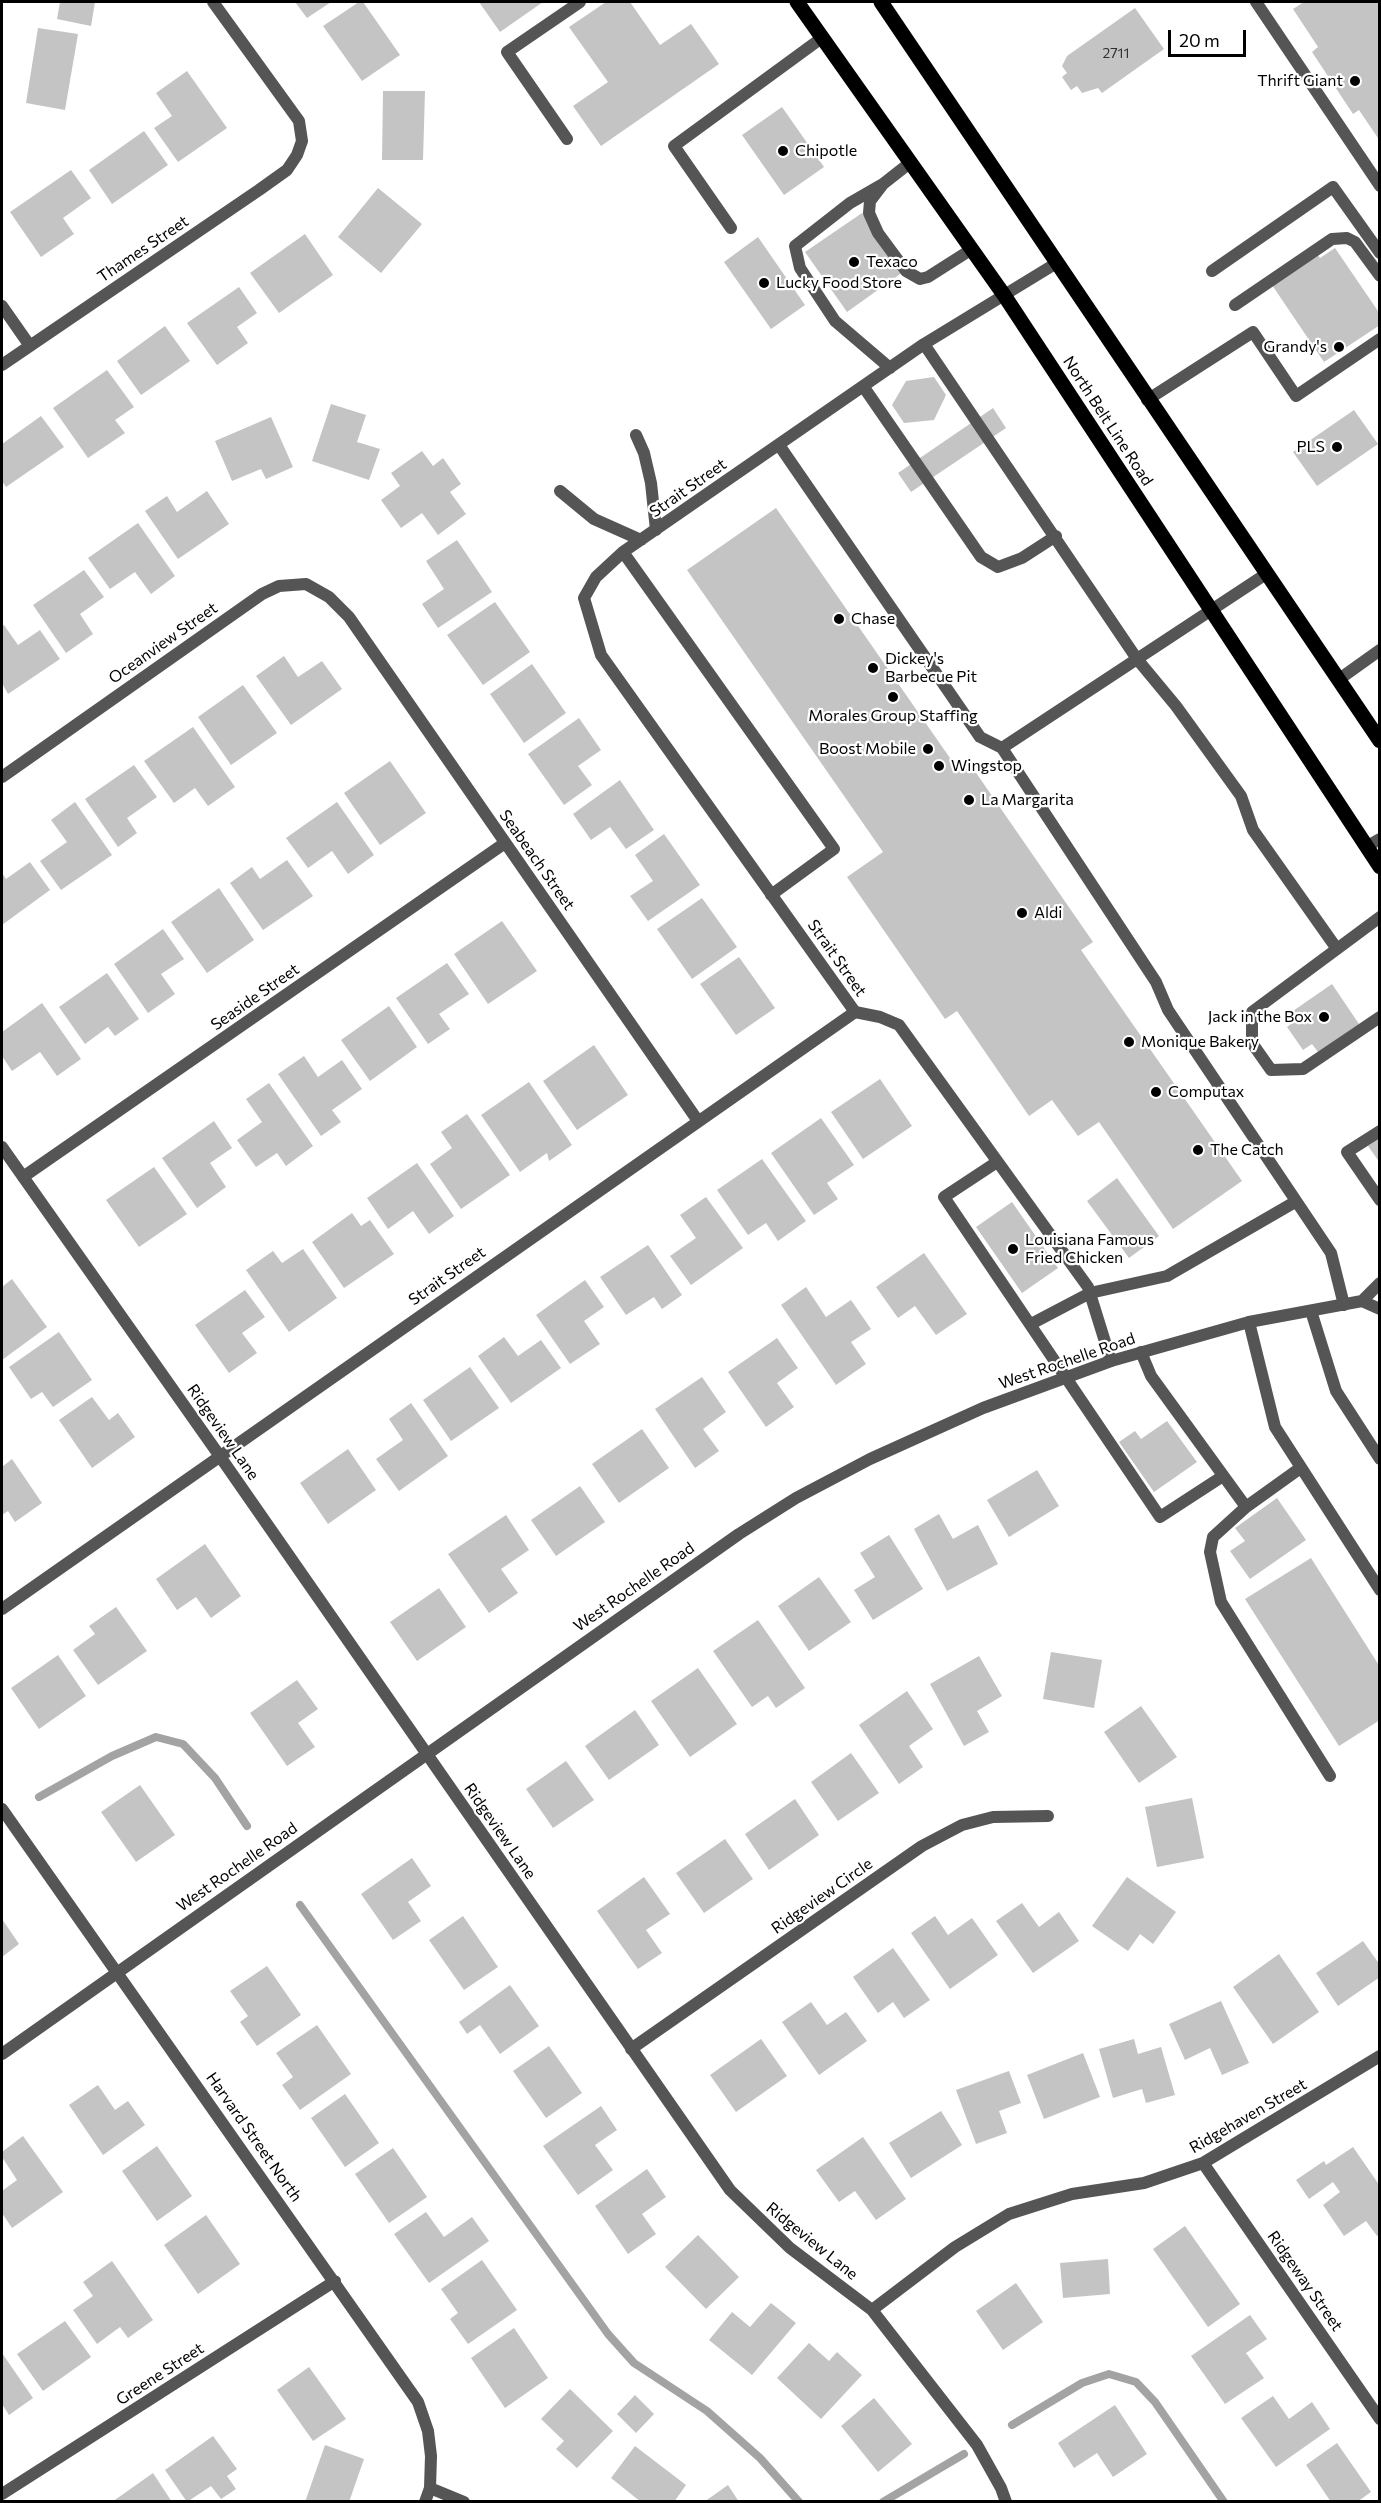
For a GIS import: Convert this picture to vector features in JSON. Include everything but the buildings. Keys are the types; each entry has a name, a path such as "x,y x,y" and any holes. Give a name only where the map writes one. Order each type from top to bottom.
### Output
{"main road":[{"name":"North Belt Line Road","path":"797,2 1004,295 1209,611 1373,843 1380,867"},
{"path":"881,2 1055,264 1380,741"}],"street":[{"name":"Thames Street","path":"2,365 259,190 286,170 297,155 302,141 299,121 213,2"},
{"path":"567,139 507,52 580,2"},
{"path":"1256,2 1380,186"},
{"path":"731,228 674,146 823,37"},
{"path":"890,368 834,321 800,267 795,246 850,203 883,184 910,162"},
{"path":"883,184 870,201 871,219 898,260 913,276 920,279 928,277 972,249"},
{"path":"1212,271 1333,187 1380,253"},
{"path":"1235,305 1332,239 1347,238 1355,242 1380,276"},
{"name":"Strait Street","path":"2,1608 855,1012 601,655 584,598 596,578 623,552 924,344 1055,264"},
{"path":"2,306 30,346"},
{"path":"1147,400 1253,332 1296,396 1380,339"},
{"path":"924,344 1041,513 1137,659 1241,796 1253,830 1337,949"},
{"path":"863,386 981,557 998,567 1022,558 1056,536"},
{"path":"636,435 644,453 651,483 656,530"},
{"path":"779,445 980,737 1002,748 1156,982 1168,1010 1331,1253 1344,1305"},
{"path":"560,490 594,519 641,540"},
{"path":"623,552 834,849 771,895"},
{"path":"1002,748 1266,574"},
{"name":"Oceanview Street","path":"2,777 262,594 279,586 306,584 329,597 349,617"},
{"name":"Seabeach Street","path":"349,617 698,1121"},
{"path":"1338,681 1380,650"},
{"name":"Seaside Street","path":"23,1178 505,843"},
{"path":"1380,917 1252,1012 1252,1043 1271,1070 1304,1069 1380,1017"},
{"path":"855,1012 880,1017 898,1025 1090,1293 1111,1361"},
{"path":"1380,1131 1347,1152 1380,1200"},
{"name":"Ridgeview Lane","path":"2,1147 730,2190 790,2248 872,2310 977,2445 1001,2488 1006,2502"},
{"path":"997,1162 944,1197 1068,1377 1160,1517 1222,1476"},
{"path":"1031,1324 1090,1293 1167,1276 1295,1202"},
{"path":"1380,1283 1362,1301 1380,1309"},
{"name":"West Rochelle Road","path":"2,2054 425,1753 739,1534 796,1498 870,1459 983,1408 1111,1361 1249,1322 1362,1301"},
{"path":"1311,1311 1336,1391 1380,1459"},
{"path":"1249,1322 1275,1426 1299,1469 1380,1590"},
{"path":"1141,1352 1151,1376 1246,1508"},
{"path":"1299,1469 1246,1508 1213,1537 1210,1552 1221,1602 1330,1776"},
{"name":"Harvard Street North","path":"2,1809 418,2402 428,2431 430,2488 425,2502"},
{"name":"Ridgeview Circle","path":"631,2049 922,1846 962,1825 993,1818 1048,1815"},
{"name":"Ridgehaven Street","path":"872,2310 955,2247 1009,2214 1072,2194 1144,2183 1203,2163 1380,2056"},
{"name":"Ridgeway Street","path":"1203,2163 1380,2419"},
{"name":"Greene Street","path":"2,2494 335,2282"},
{"path":"430,2488 464,2502"}],"waterway":[{"path":"39,1797 112,1756 156,1737 183,1744 215,1778 247,1826"},
{"path":"300,1905 608,2334 634,2363 707,2411 760,2458 799,2502"},
{"path":"1012,2425 1082,2383 1109,2374 1136,2382 1155,2402 1224,2502"},
{"path":"883,2502 964,2454"}],"place":[{"name":"Thrift Giant","path":"1355,81"},
{"name":"Chipotle","path":"783,151"},
{"name":"Texaco","path":"854,262"},
{"name":"Lucky Food Store","path":"764,283"},
{"name":"Grandy's","path":"1339,347"},
{"name":"PLS","path":"1337,447"},
{"name":"Chase","path":"839,619"},
{"name":"Dickey's Barbecue Pit","path":"873,668"},
{"name":"Morales Group Staffing","path":"893,697"},
{"name":"Boost Mobile","path":"928,749"},
{"name":"Wingstop","path":"939,766"},
{"name":"La Margarita","path":"969,800"},
{"name":"Aldi","path":"1022,913"},
{"name":"Jack in the Box","path":"1324,1017"},
{"name":"Monique Bakery","path":"1129,1042"},
{"name":"Computax","path":"1156,1092"},
{"name":"The Catch","path":"1198,1150"},
{"name":"Louisiana Famous Fried Chicken","path":"1013,1249"}]}
